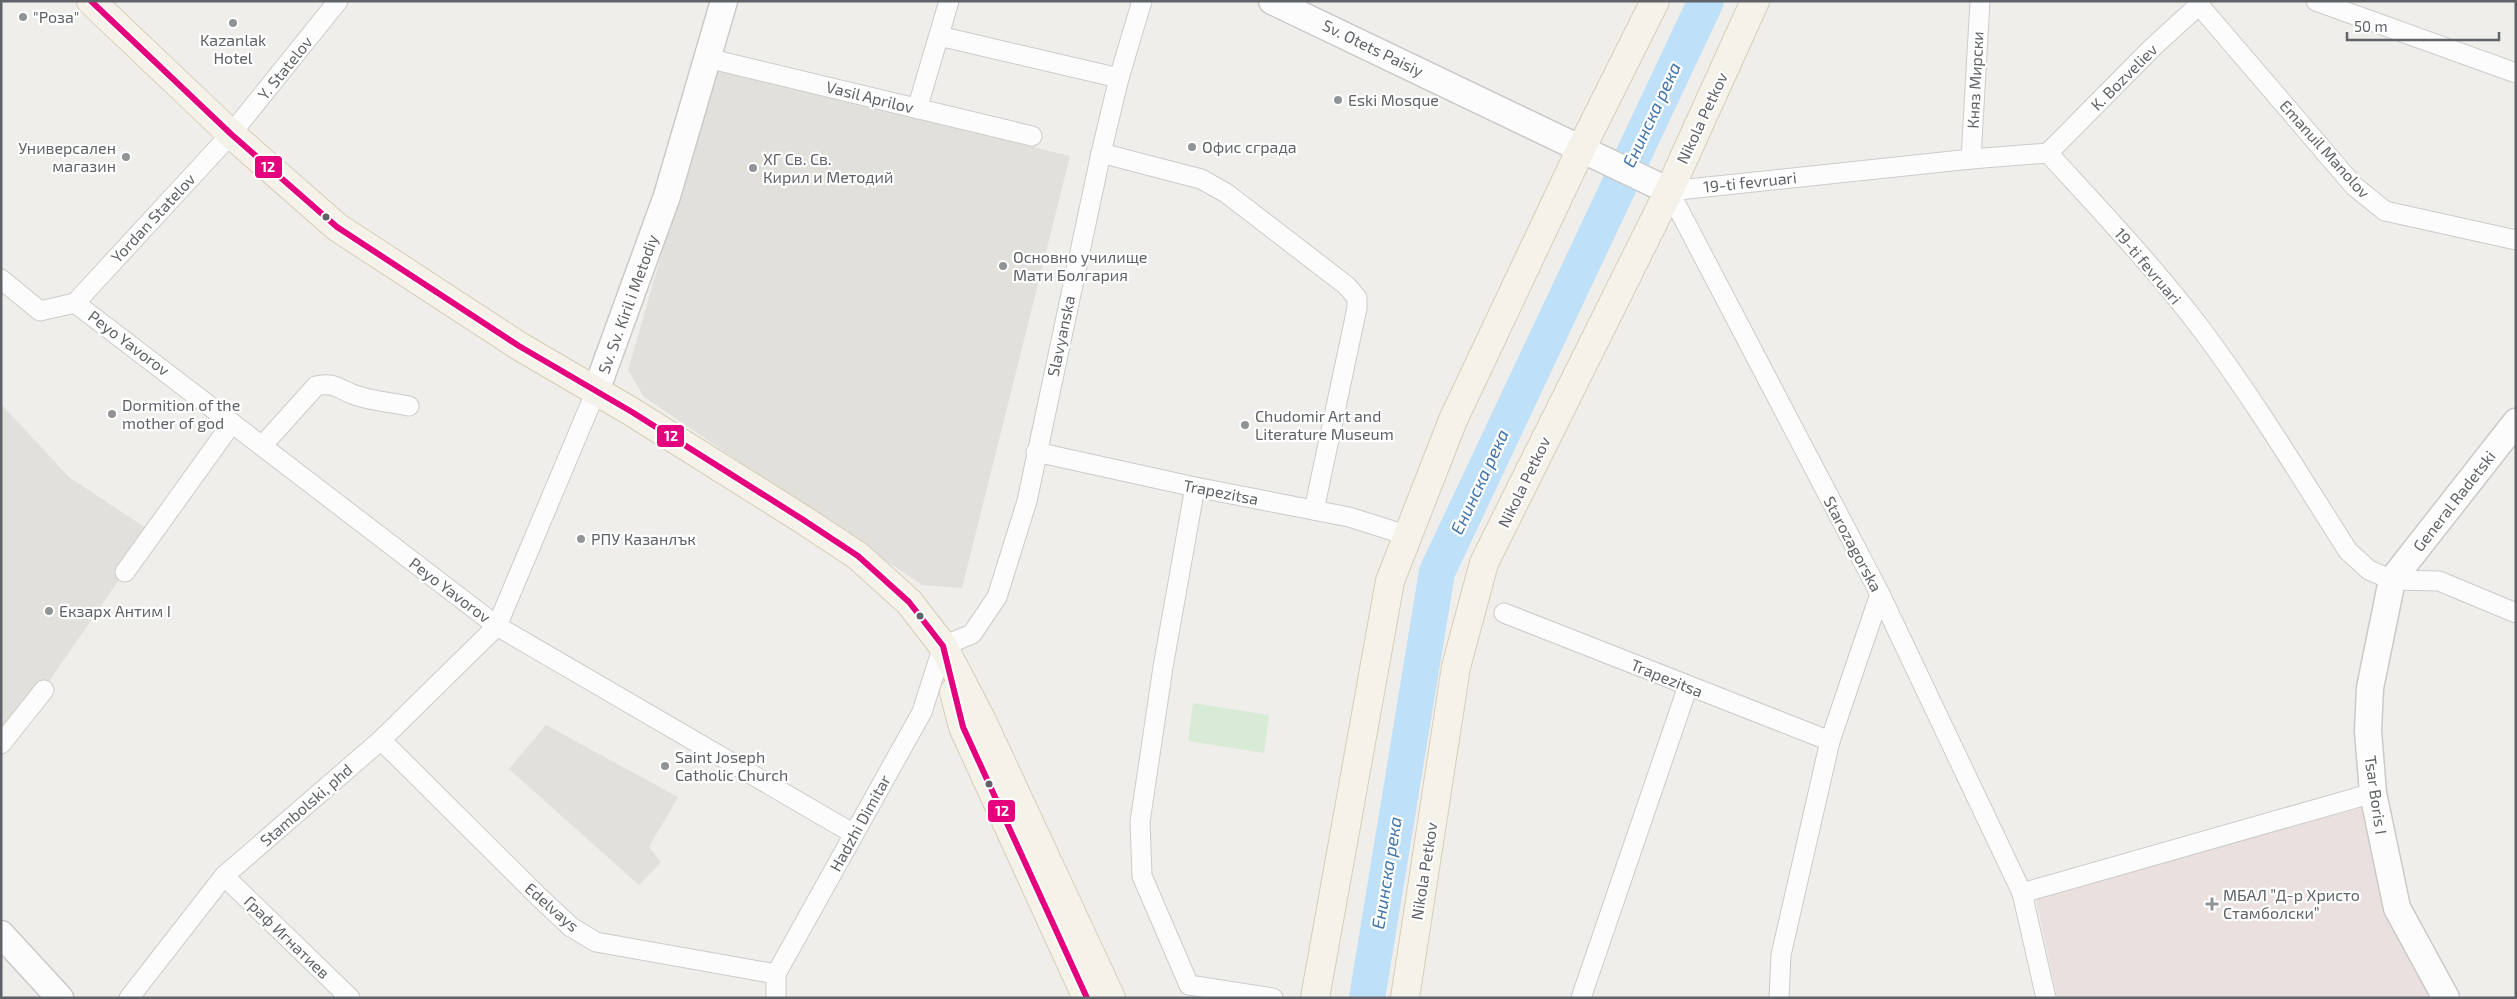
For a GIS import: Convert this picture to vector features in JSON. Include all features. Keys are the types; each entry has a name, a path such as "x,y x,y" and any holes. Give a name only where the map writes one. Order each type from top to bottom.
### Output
{"main road":[{"path":"91,1 231,134 338,226 519,346 596,391 858,556 909,602 943,646 982,721 1112,998"},
{"path":"1315,998 1390,581 1406,535 1453,420 1588,153 1655,1"},
{"name":"Nikola Petkov","path":"1405,998 1456,667 1484,563 1660,187 1755,1"},
{"path":"943,646 963,727 1087,998"}],"street":[{"name":"Y. Statelov","path":"231,134 338,1"},
{"name":"Sv. Sv. Kiril i Metodiy","path":"497,626 596,391 668,196 724,1"},
{"path":"917,109 949,1"},
{"name":"Slavyanska","path":"943,646 972,634 997,597 1027,501 1101,153 1119,78 1142,1"},
{"name":"Sv. Otets Paisiy","path":"1272,1 1588,153"},
{"name":"Княз Мирски","path":"1971,158 1980,1"},
{"path":"2316,1 2516,73"},
{"name":"K. Bozveliev","path":"2048,153 2199,3"},
{"name":"Emanuil Manolov","path":"2199,3 2354,186 2384,211 2516,240"},
{"path":"939,36 1119,78"},
{"name":"Vasil Aprilov","path":"707,58 1032,136"},
{"name":"Yordan Statelov","path":"75,303 231,134"},
{"path":"1101,153 1200,179 1233,199 1347,286 1357,298 1357,308 1314,510"},
{"path":"1588,153 1660,187"},
{"name":"19-ti fevruari","path":"1660,187 1971,158 2048,153 2134,248 2202,330 2255,406 2348,551 2369,570 2392,580 2439,581 2516,613"},
{"name":"Starozagorska","path":"1660,187 1880,594 2022,893 2046,998"},
{"path":"1,278 40,311 75,303"},
{"name":"Peyo Yavorov","path":"75,303 497,626 854,834"},
{"path":"262,446 316,386 327,383 338,386 352,394 409,406"},
{"name":"General Radetski","path":"2392,580 2516,422"},
{"path":"125,572 232,423"},
{"name":"Trapezitsa","path":"1036,452 1195,487 1349,517 1406,535"},
{"path":"1195,487 1163,667 1140,822 1142,876 1190,985 1273,998"},
{"name":"Tsar Boris I","path":"2392,580 2370,688 2368,731 2374,793 2397,908 2446,998"},
{"path":"1779,998 1781,955 1830,741 1880,594"},
{"name":"Trapezitsa","path":"1504,613 1830,741"},
{"name":"Stambolski, phd","path":"129,998 224,876 381,740 497,626"},
{"name":"Hadzhi Dimitar","path":"776,998 776,974 922,712 943,646"},
{"path":"1581,998 1688,686"},
{"path":"1,744 44,690"},
{"name":"Edelvays","path":"381,740 539,897 571,927 596,942 776,974"},
{"path":"2022,893 2374,793"},
{"name":"Граф Игнатиев","path":"224,876 350,998"},
{"path":"1,934 60,998"}],"shaded area":[{"path":"715,69 1070,156 962,588 922,585 644,397 628,370"},
{"name":"Екзарх Антим I","path":"1,404 69,477 152,532 43,690 1,743"},
{"path":"546,725 678,797 649,847 661,862 639,885 509,769"},
{"name":"МБАЛ ”Д-р Христо Стамболски”","path":"2367,804 2440,998 2057,998 2036,899"}],"green space":[{"path":"1193,703 1269,715 1264,753 1188,741"}],"waterway":[{"name":"Енинска река","path":"1367,998 1437,572 1706,1"}],"transit line":[{"name":"12","path":"91,1 231,134 337,227 519,346 632,412 802,519 858,556 909,602 943,646 963,727 1087,998"}],"place":[{"name":"\"Роза\"","path":"23,17"},
{"name":"Kazanlak Hotel","path":"233,23"},
{"name":"Eski Mosque","path":"1338,100"},
{"name":"Офис сграда","path":"1192,147"},
{"name":"Универсален магазин","path":"126,157"},
{"name":"ХГ Св. Св. Кирил и Методий","path":"753,168"},
{"name":"Основно училище Мати Болгария","path":"1003,266"},
{"name":"Dormition of the mother of god","path":"112,414"},
{"name":"Chudomir Art and Literature Museum","path":"1245,425"},
{"name":"РПУ Казанлък","path":"581,539"},
{"name":"Екзарх Антим I","path":"49,611"},
{"name":"Saint Joseph Catholic Church","path":"665,766"},
{"name":"МБАЛ ”Д-р Христо Стамболски”","path":"2212,904"}]}
